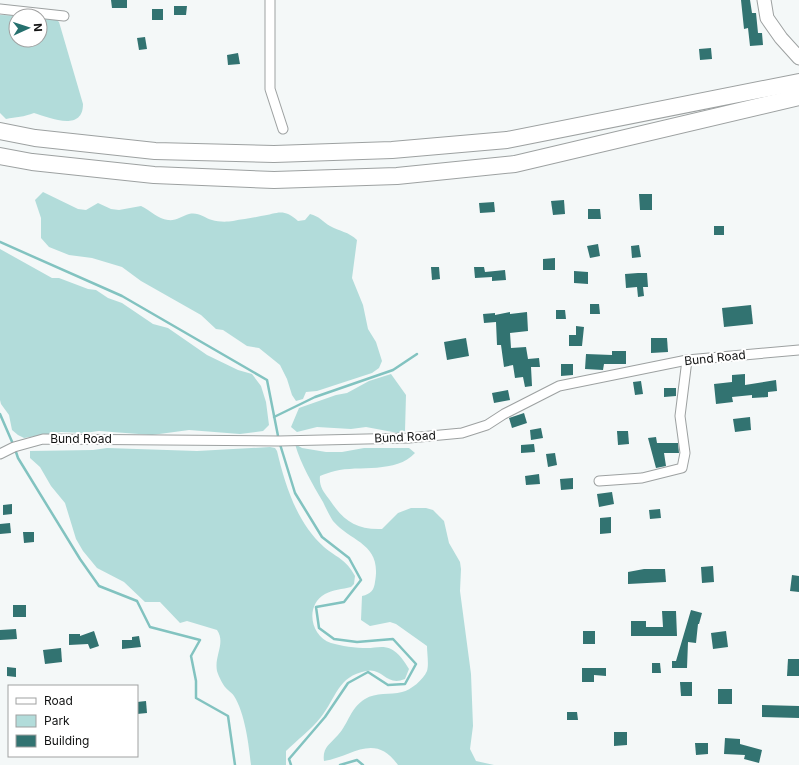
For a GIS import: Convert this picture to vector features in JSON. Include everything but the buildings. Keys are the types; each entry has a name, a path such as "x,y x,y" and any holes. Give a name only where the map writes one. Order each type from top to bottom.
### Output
{"highway":[{"path":"0,132 35,138 154,151 274,154 392,150 507,140 799,82"},
{"path":"0,156 32,162 154,175 274,180 396,176 515,164 799,97"}],"main road":[{"path":"764,0 767,18 781,38 799,58"}],"street":[{"path":"270,0 270,89 283,129"},
{"path":"0,9 64,16"},
{"name":"Bund Road","path":"0,454 14,447 43,439 279,441 409,438 462,433 487,425 504,414 559,386 687,360 799,350"},
{"path":"599,481 642,478 682,468 685,453 680,416 687,360"}],"green space":[{"path":"0,15 8,15 8,48 48,48 48,18 56,19 59,22 83,104 81,113 77,118 71,121 64,121 34,113 6,119 0,113"},
{"path":"43,192 78,209 86,210 98,203 111,209 119,210 141,206 161,218 168,220 174,220 189,214 199,214 214,221 222,222 280,212 288,214 298,221 305,220 310,214 316,216 330,226 347,233 357,240 352,278 363,305 368,329 376,342 382,361 379,368 372,373 317,391 306,392 303,399 296,401 292,395 287,379 280,365 259,348 247,346 223,330 216,329 201,315 141,281 122,267 92,258 69,255 49,247 41,238 41,218 35,200"},
{"path":"0,249 52,278 59,278 88,289 96,290 108,298 122,303 153,324 168,328 207,355 238,370 252,374 261,386 266,402 269,425 263,431 240,434 189,430 152,435 99,431 84,433 61,432 24,438 18,435 12,430 9,415 1,404 0,400"},
{"path":"391,374 406,395 405,431 398,433 366,427 351,429 317,427 297,432 291,427 299,408 336,395 347,393 369,381"},
{"path":"295,444 302,448 326,452 342,452 364,448 409,448 415,453 407,460 398,464 377,468 345,469 328,473 320,476 321,486 339,513 351,522 364,528 382,529 398,513 411,508 426,508 433,510 444,521 449,543 460,562 461,569 460,591 471,674 473,726 470,749 476,761 494,765 398,765 389,755 381,750 372,748 354,751 324,761 325,749 342,730 353,711 360,703 374,695 405,691 413,687 423,678 428,668 427,646 396,624 390,622 370,626 361,620 362,596 370,593 375,585 376,569 374,559 370,551 364,545 333,521 307,474"},
{"path":"107,448 197,451 275,448 277,451 288,490 306,527 324,547 345,562 355,576 354,584 351,587 325,594 315,605 313,620 318,634 331,643 349,647 388,648 399,655 409,669 405,679 399,681 393,681 377,672 372,671 366,671 349,678 343,683 317,722 286,751 286,765 251,765 246,730 241,711 234,696 224,686 217,671 220,640 217,630 187,621 180,623 160,602 145,602 124,582 97,568 83,551 76,539 65,503 51,486 40,467 30,458 30,451 93,450"}],"waterway":[{"path":"0,242 122,296 267,380 279,441 295,493 322,537 349,558 361,580 344,602 316,607 319,628 334,639 357,642 393,639 416,664 405,684 388,685 368,672 348,683 325,717 289,759 291,765"},
{"path":"274,417 315,397 393,370 417,354"},
{"path":"0,414 13,444"},
{"path":"15,449 18,458 80,559 99,586 137,601 150,627 200,640 191,656 196,681 196,698 228,716 235,765"},
{"path":"340,765 357,760 363,765"}]}
